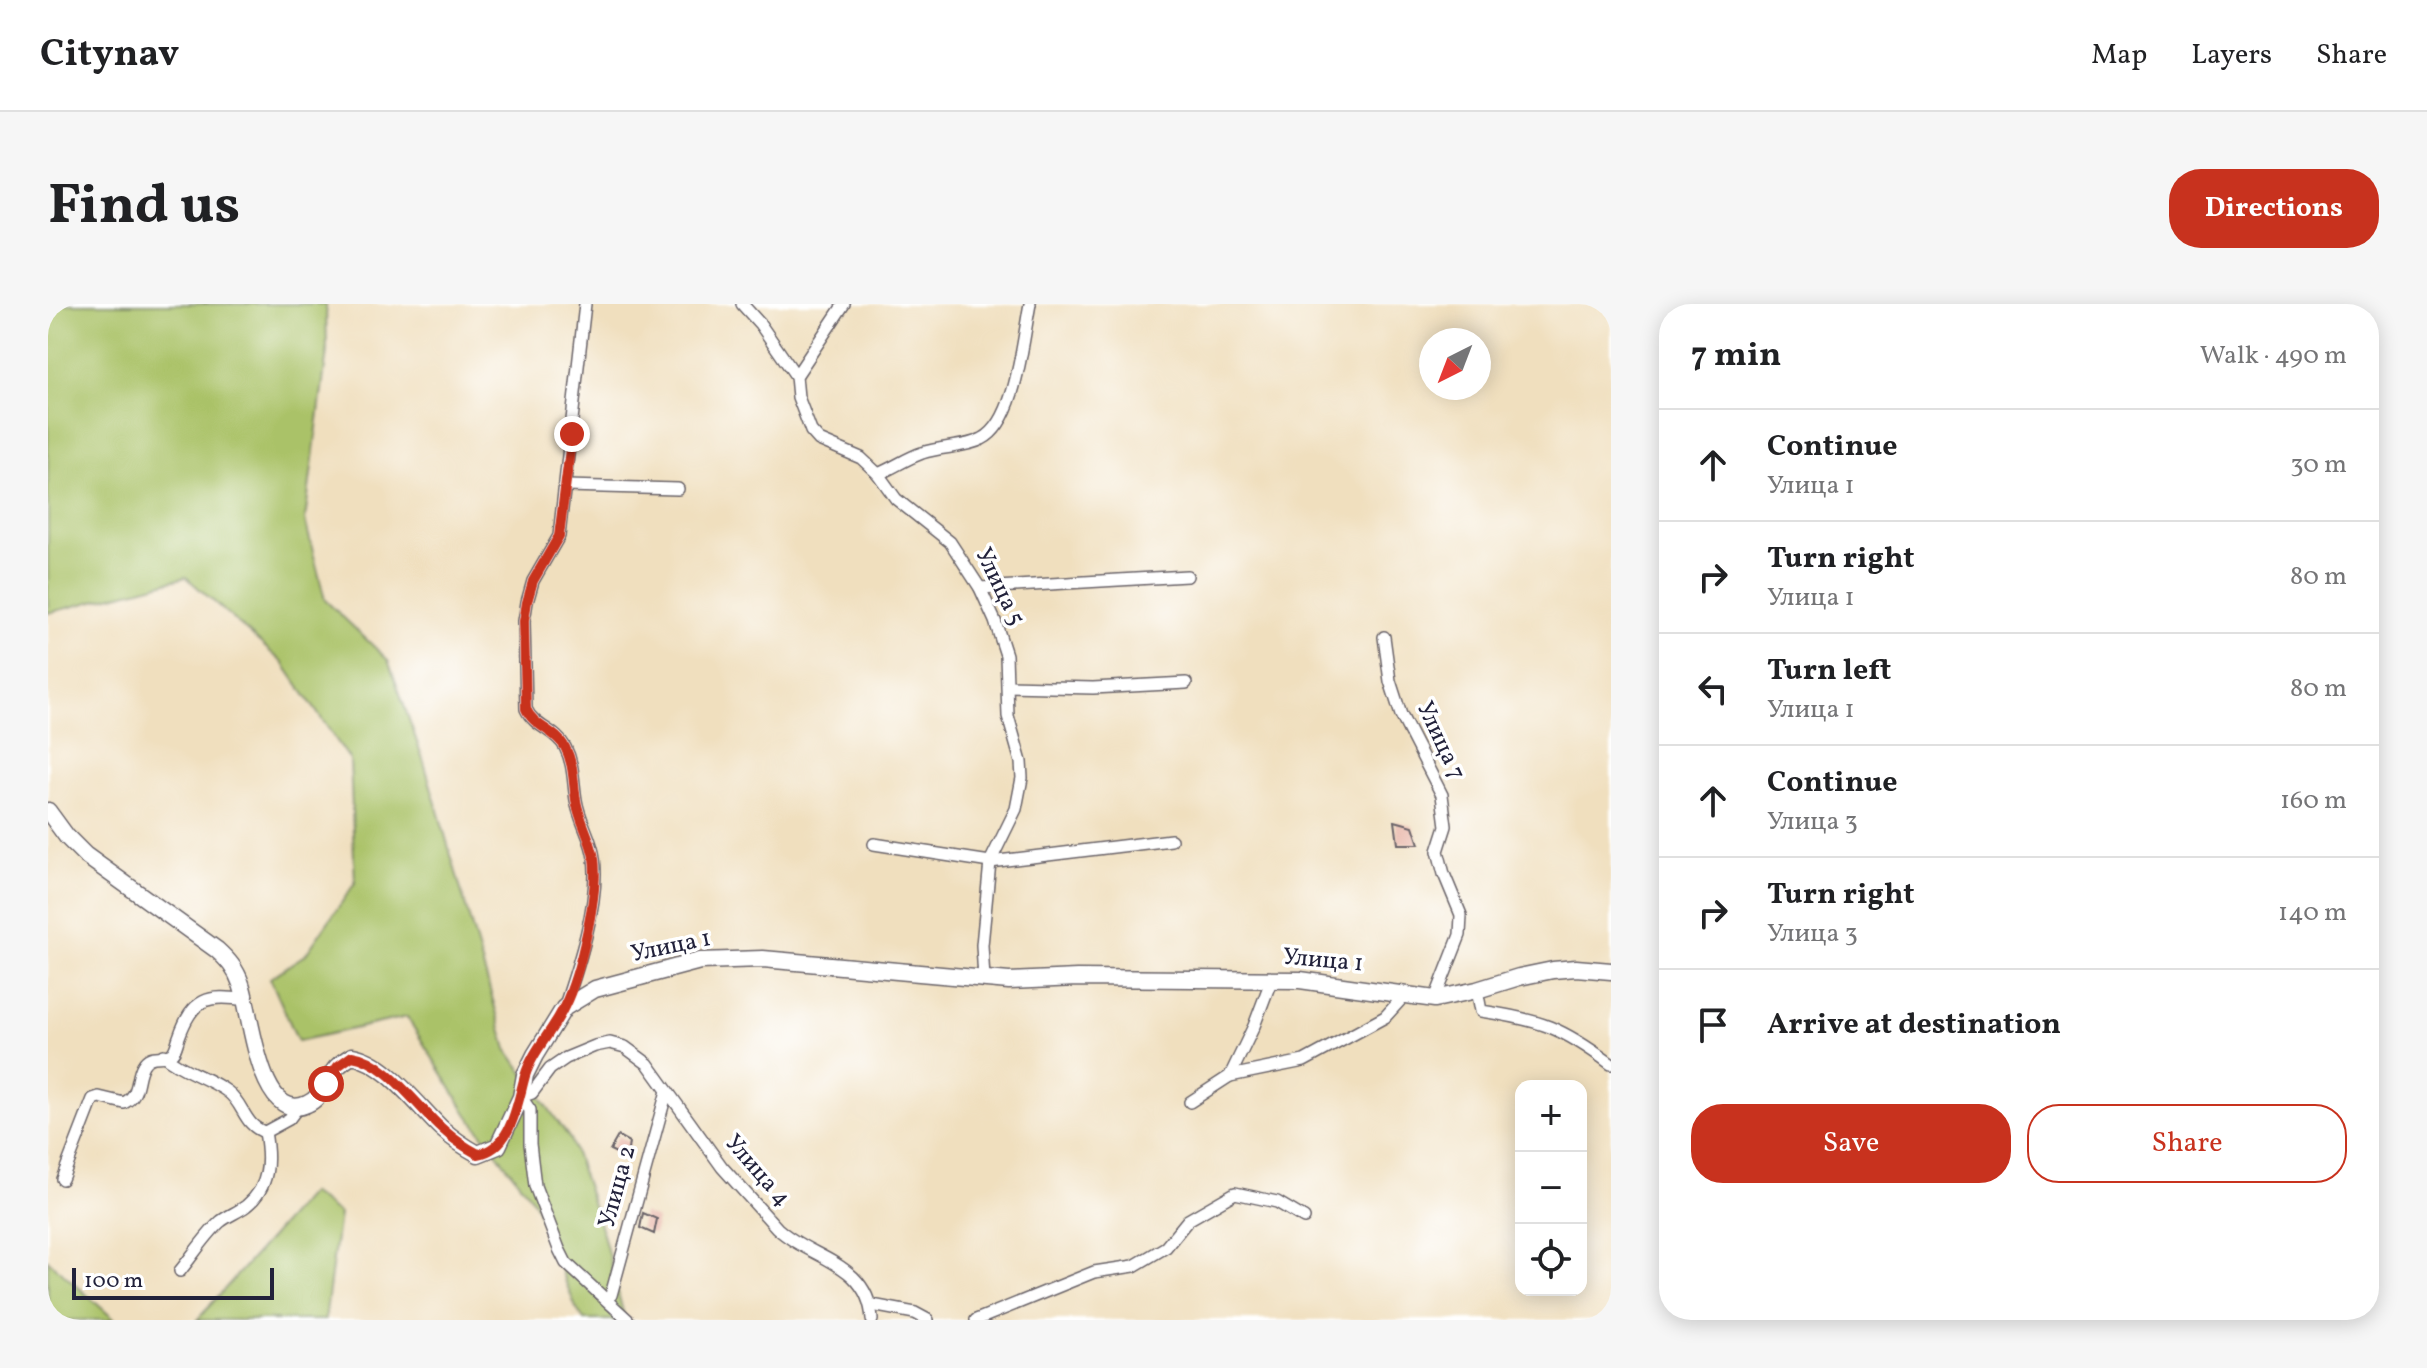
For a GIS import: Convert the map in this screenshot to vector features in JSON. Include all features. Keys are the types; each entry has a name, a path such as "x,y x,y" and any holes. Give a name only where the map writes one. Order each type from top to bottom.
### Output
{"main road":[{"path":"48,811 85,855 232,964 246,1000 257,1052 272,1093 280,1103 298,1107"},
{"name":"Улица 1","path":"298,1107 316,1098 338,1066 352,1056 365,1058 380,1067 445,1131 478,1154 498,1146 521,1097 525,1075 564,1008 595,989 680,965 731,958 1009,981 1132,977 1327,982 1435,999 1553,970 1611,971"}],"street":[{"path":"564,1008 577,969 592,898 594,856 583,829 574,772 564,745 530,717 526,709 524,621 533,581 559,536 585,304"},
{"path":"742,304 760,324 796,376 844,304"},
{"path":"878,474 924,452 980,441 992,433 1001,422 1016,374 1030,304"},
{"name":"Улица 5","path":"796,376 798,397 811,431 819,440 861,458 878,474 896,499 957,549 980,588 1006,655 1008,716 1021,762 1022,778 1016,809 990,862 982,945 984,979"},
{"path":"566,486 678,489"},
{"path":"980,588 1187,576"},
{"name":"Улица 7","path":"1384,637 1390,681 1401,715 1442,795 1446,826 1438,851 1461,915 1460,935 1435,999"},
{"path":"1008,686 1093,688 1186,683"},
{"path":"874,844 990,862 1171,840"},
{"path":"1230,1076 1271,981"},
{"path":"1477,990 1481,1011 1529,1018 1557,1028 1611,1064"},
{"path":"1190,1102 1230,1076 1304,1061 1385,1017 1405,995"},
{"path":"62,1179 93,1099 99,1097 124,1103 131,1099 137,1089 143,1064 152,1057 171,1054 175,1050 185,1022 202,1000 218,996 246,1000"},
{"name":"Улица 4","path":"521,1097 532,1093 550,1069 566,1058 595,1046 610,1043 637,1054 722,1167 777,1228 785,1236 827,1257 850,1273 872,1305"},
{"path":"163,1055 176,1067 230,1093 253,1127 265,1132 279,1127 298,1107"},
{"name":"Улица 2","path":"611,1295 667,1091"},
{"path":"521,1097 530,1110 535,1186 559,1249 566,1263 628,1320"},
{"path":"180,1271 221,1221 245,1207 260,1191 267,1178 265,1132"},
{"path":"976,1320 1094,1272 1134,1266 1166,1247 1188,1220 1235,1193 1277,1202 1304,1218"},
{"path":"872,1320 872,1305 915,1313 928,1320"}],"green space":[{"path":"48,304 326,304 327,351 305,520 325,600 388,660 424,762 507,1049 570,1139 603,1234 625,1320 584,1320 576,1308 534,1202 468,1115 407,1017 298,1041 270,978 306,954 355,883 350,760 283,663 186,577 48,613"},
{"path":"310,1193 339,1214 325,1320 197,1320"},
{"path":"48,1260 115,1320 48,1320"}],"building":[{"path":"1395,821 1413,826 1419,844 1398,844"},
{"path":"618,1136 629,1142 627,1158 610,1150"},
{"path":"643,1213 657,1219 654,1234 640,1228"}],"route":[{"path":"326,1084 338,1066 352,1056 365,1058 380,1067 464,1146 478,1154 488,1152 498,1146 506,1133 521,1097 525,1075 548,1030 564,1008 577,969 595,886 594,856 583,829 574,772 564,745 530,717 526,709 524,621 533,581 559,536 572,434"}]}
